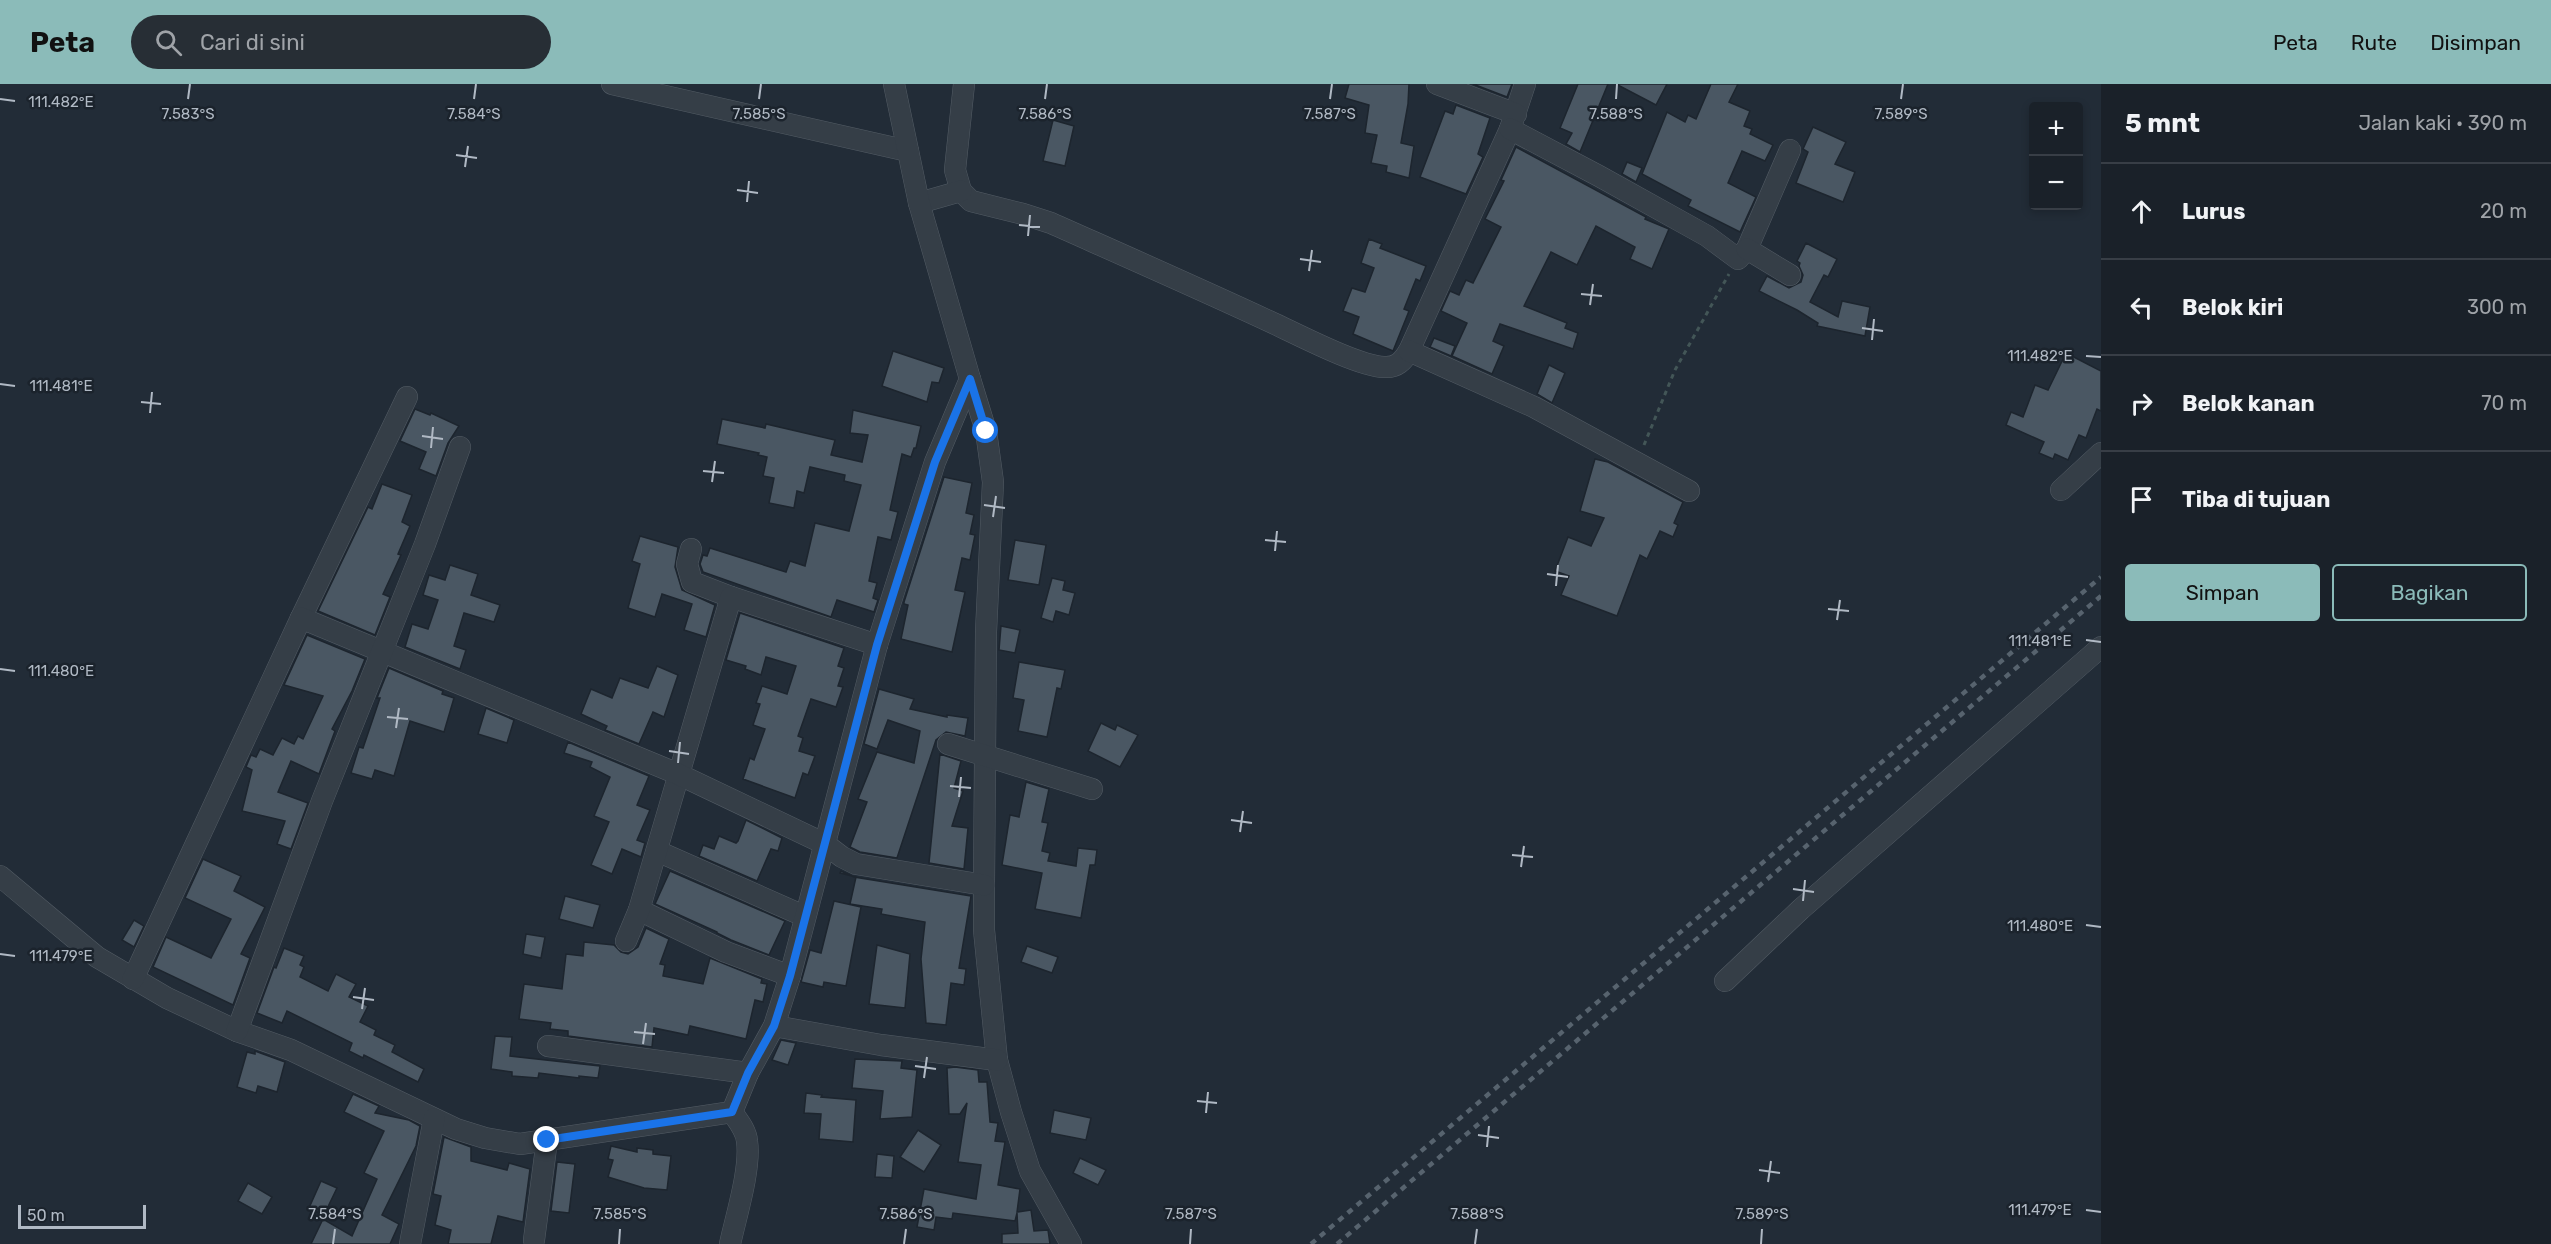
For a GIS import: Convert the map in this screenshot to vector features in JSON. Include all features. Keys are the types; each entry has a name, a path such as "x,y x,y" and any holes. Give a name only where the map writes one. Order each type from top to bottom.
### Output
{"street":[{"path":"612,84 908,151"},
{"path":"894,84 908,151 937,198 970,379 986,431 993,482 986,632 984,930 998,1060 1011,1112 1030,1170 1071,1244"},
{"path":"937,198 955,170 964,84"},
{"path":"1437,84 1513,122 1599,176 1707,236 1790,275"},
{"path":"937,198 971,201 1051,223 1370,364 1395,367 1403,361 1409,351 1513,122 1525,84"},
{"path":"1742,254 1790,150"},
{"path":"1409,351 1534,406 1689,491"},
{"path":"732,1112 748,1073 774,1026 790,976 877,645 935,462 970,379"},
{"path":"133,979 407,397"},
{"path":"237,1031 322,801 425,544 460,447"},
{"path":"2061,490 2101,453"},
{"path":"691,549 687,564 692,582 877,645"},
{"path":"626,940 639,910 732,597"},
{"path":"301,618 678,774 825,844 856,864 984,885"},
{"path":"1725,981 1800,909 2101,647"},
{"path":"948,744 1092,789"},
{"path":"657,851 804,916"},
{"path":"0,876 97,957 167,998 237,1031 291,1050 434,1119 485,1138 520,1143 732,1112"},
{"path":"639,910 726,952 790,976"},
{"path":"774,1026 881,1045 998,1060"},
{"path":"548,1046 748,1073"},
{"path":"730,1244 747,1162 747,1141 743,1127 732,1112"},
{"path":"410,1244 434,1119"},
{"path":"534,1240 547,1140"}],"path":[{"path":"1636,463 1675,370 1742,254"}],"building":[{"path":"1349,84 1409,84 1401,143 1414,146 1409,178 1386,172 1387,166 1371,163 1377,135 1365,133 1369,105 1345,98"},
{"path":"1473,84 1512,84 1507,97"},
{"path":"1578,84 1608,84 1580,152 1566,144 1572,133 1560,128"},
{"path":"1616,84 1667,84 1656,105"},
{"path":"1711,84 1738,84 1729,102 1750,111 1744,126 1752,129 1750,134 1773,145 1765,161 1742,151 1728,183 1756,197 1740,232 1688,206 1691,200 1642,174 1667,112 1685,122 1688,115 1696,119"},
{"path":"1456,105 1490,118 1478,154 1483,157 1466,194 1420,177 1445,111 1453,114"},
{"path":"1053,120 1074,126 1065,166 1043,161"},
{"path":"1813,127 1846,142 1835,164 1855,172 1843,202 1796,183 1808,152 1803,149"},
{"path":"1516,147 1646,217 1645,219 1669,229 1652,269 1630,259 1635,247 1596,226 1577,265 1551,252 1524,306 1567,323 1565,328 1578,333 1573,349 1500,324 1493,341 1504,346 1492,374 1452,356 1467,323 1441,311 1450,291 1459,295 1466,280 1473,283 1501,227 1485,219 1504,181 1501,180"},
{"path":"1627,162 1642,168 1636,182 1622,174"},
{"path":"1369,239 1382,244 1380,248 1426,266 1420,281 1416,279 1404,309 1409,311 1393,351 1353,334 1359,317 1343,311 1352,288 1365,292 1374,268 1361,263"},
{"path":"1806,243 1837,259 1828,277 1824,275 1810,302 1838,317 1842,301 1870,307 1865,336 1817,326 1818,323 1797,310 1759,291 1767,276 1789,288 1801,282 1803,275 1800,263 1797,261"},
{"path":"1434,338 1455,346 1451,356 1430,347"},
{"path":"893,351 944,368 939,383 932,382 927,402 882,386"},
{"path":"2066,353 2101,371 2101,411 2097,409 2086,438 2079,435 2068,460 2055,454 2053,459 2039,453 2044,442 2006,425 2011,412 2023,417 2035,385 2048,390"},
{"path":"1549,365 1565,373 1552,403 1537,394"},
{"path":"415,409 430,415 431,413 459,426 448,443 436,476 419,469 426,452 400,441"},
{"path":"853,410 921,426 916,448 911,457 902,454 890,510 898,512 891,540 878,537 869,581 877,583 873,598 878,600 874,612 837,600 831,617 703,572 700,564 703,555 707,556 710,548 786,572 790,561 805,566 815,523 849,531 861,485 844,481 845,475 810,467 804,493 797,491 794,508 769,503 774,478 763,476 767,457 758,455 759,453 717,444 722,419 765,428 766,424 835,440 831,455 862,462 868,435 850,433"},
{"path":"1595,459 1608,462 1683,502 1674,523 1678,525 1673,537 1660,531 1647,559 1640,555 1617,616 1561,595 1569,576 1555,571 1568,537 1591,546 1604,518 1580,511"},
{"path":"944,477 972,483 966,513 974,515 970,534 975,535 970,560 962,558 955,590 965,592 952,652 901,639 908,605 904,602"},
{"path":"382,484 412,495 402,522 410,526 398,554 401,555 383,594 390,597 375,635 318,611 368,507 372,509"},
{"path":"640,536 678,547 675,567 682,590 715,605 706,637 684,630 692,604 662,594 655,617 628,608 640,564 632,561"},
{"path":"1015,540 1046,545 1039,585 1008,580"},
{"path":"450,565 478,574 471,595 500,605 494,622 464,613 454,646 466,650 460,669 405,647 412,624 428,629 438,600 423,595 429,575 445,580"},
{"path":"1052,578 1065,581 1063,590 1075,593 1069,615 1056,611 1053,622 1041,618"},
{"path":"740,613 844,648 838,666 844,668 838,686 843,687 836,707 811,699 798,736 803,738 799,751 815,756 808,775 803,773 795,798 743,779 750,758 754,760 765,729 753,725 760,704 756,703 762,686 787,694 796,666 766,657 761,675 745,669 746,666 726,660"},
{"path":"1001,626 1020,630 1015,653 999,650"},
{"path":"307,635 365,659 352,691 332,729 335,731 319,774 291,761 278,792 308,803 291,849 277,844 285,821 242,811 252,770 246,767 251,755 256,757 260,749 273,755 282,738 294,744 298,736 303,739 323,696 284,685"},
{"path":"1019,662 1065,670 1061,689 1057,688 1047,737 1018,731 1024,700 1013,698"},
{"path":"657,666 678,675 664,717 653,712 639,744 605,730 607,726 581,714 591,689 612,698 620,678 648,688"},
{"path":"389,668 454,698 444,732 410,721 394,776 375,770 372,779 351,773 359,747 363,748 380,698 377,698"},
{"path":"879,689 914,699 910,709 947,717 947,715 968,718 965,736 946,732 936,740 897,858 860,852 850,847 867,802 858,799 877,752 914,763 920,731 888,720 877,749 864,744"},
{"path":"486,708 514,720 507,743 478,734"},
{"path":"1101,723 1115,730 1117,725 1138,735 1120,767 1088,751"},
{"path":"568,742 649,776 637,805 650,810 637,840 645,843 641,857 622,849 612,874 591,865 609,822 594,816 610,777 590,767 592,762 564,753"},
{"path":"940,754 961,761 954,788 963,791 952,826 968,828 964,869 929,863"},
{"path":"1026,782 1049,789 1042,822 1048,823 1042,851 1050,853 1048,861 1076,866 1078,848 1097,850 1095,865 1090,865 1081,918 1035,909 1042,873 1002,865 1010,815 1019,817"},
{"path":"746,820 782,838 778,851 771,849 757,881 699,856 703,845 714,849 719,836 736,843"},
{"path":"203,859 241,876 234,891 265,907 241,954 250,958 233,1005 153,967 166,937 211,958 231,919 185,898"},
{"path":"670,871 785,921 769,955 731,940 655,904"},
{"path":"856,877 971,896 959,968 966,969 964,985 951,983 946,1025 926,1023 921,959 925,922 881,914 882,909 850,904"},
{"path":"565,896 600,905 593,928 559,919"},
{"path":"834,901 861,907 846,986 824,982 823,987 801,982 810,950 821,953"},
{"path":"134,920 144,926 134,947 122,940"},
{"path":"646,928 669,939 660,964 665,965 663,976 703,984 710,958 762,979 761,983 767,984 763,1002 755,1000 746,1039 690,1026 688,1035 654,1028 652,1047 568,1036 568,1031 550,1029 551,1023 519,1019 524,984 562,989 566,954 583,956 584,942 614,945 621,952 628,954 638,947"},
{"path":"526,934 545,937 541,958 523,954"},
{"path":"877,945 910,954 905,1008 869,1004"},
{"path":"1027,946 1058,957 1052,973 1021,962"},
{"path":"284,948 304,956 300,965 304,967 300,977 328,991 336,974 356,984 349,997 368,1006 360,1022 376,1030 374,1035 395,1045 392,1052 424,1069 418,1082 364,1055 363,1058 349,1051 352,1043 287,1011 282,1023 257,1013 274,967 276,968"},
{"path":"495,1036 512,1037 510,1056 600,1066 598,1078 539,1073 538,1078 512,1076 512,1072 491,1069"},
{"path":"781,1040 796,1043 788,1065 772,1060"},
{"path":"255,1051 285,1062 277,1092 258,1086 256,1093 237,1087 247,1052 255,1054"},
{"path":"855,1059 902,1061 901,1068 917,1070 912,1117 880,1119 883,1091 852,1088"},
{"path":"947,1068 978,1070 979,1082 987,1082 990,1122 998,1123 995,1141 1005,1142 998,1185 1020,1189 1017,1212 1031,1210 1034,1231 1048,1230 1050,1244 1002,1244 1002,1234 1018,1233 1017,1213 1015,1221 953,1213 952,1219 936,1217 934,1230 917,1227 924,1189 976,1199 981,1165 958,1162 967,1103 960,1114 949,1114"},
{"path":"806,1093 822,1095 821,1097 856,1100 853,1142 819,1139 821,1114 804,1113"},
{"path":"353,1094 379,1106 375,1113 409,1120 420,1126 416,1146 382,1215 399,1224 390,1244 311,1244 323,1219 352,1236 377,1179 364,1173 384,1131 344,1112"},
{"path":"1054,1110 1091,1118 1086,1140 1050,1133"},
{"path":"918,1130 941,1145 924,1172 900,1157"},
{"path":"444,1137 471,1147 471,1161 507,1170 509,1163 530,1169 523,1222 498,1216 491,1244 448,1244 451,1230 435,1225 441,1196 433,1194"},
{"path":"611,1146 637,1152 637,1148 653,1150 653,1154 671,1156 667,1190 644,1188 608,1177 613,1160 608,1159"},
{"path":"877,1154 894,1156 892,1178 875,1177"},
{"path":"1080,1158 1106,1170 1098,1185 1073,1173"},
{"path":"557,1162 575,1164 569,1213 551,1211"},
{"path":"321,1181 337,1188 324,1215 309,1208"},
{"path":"248,1183 272,1197 262,1214 238,1201"}],"railway":[{"path":"1311,1244 2101,577"},
{"path":"1337,1244 2101,596"}],"route":[{"path":"547,1140 732,1112 748,1073 774,1026 790,976 877,645 935,462 970,379 986,431"}]}
